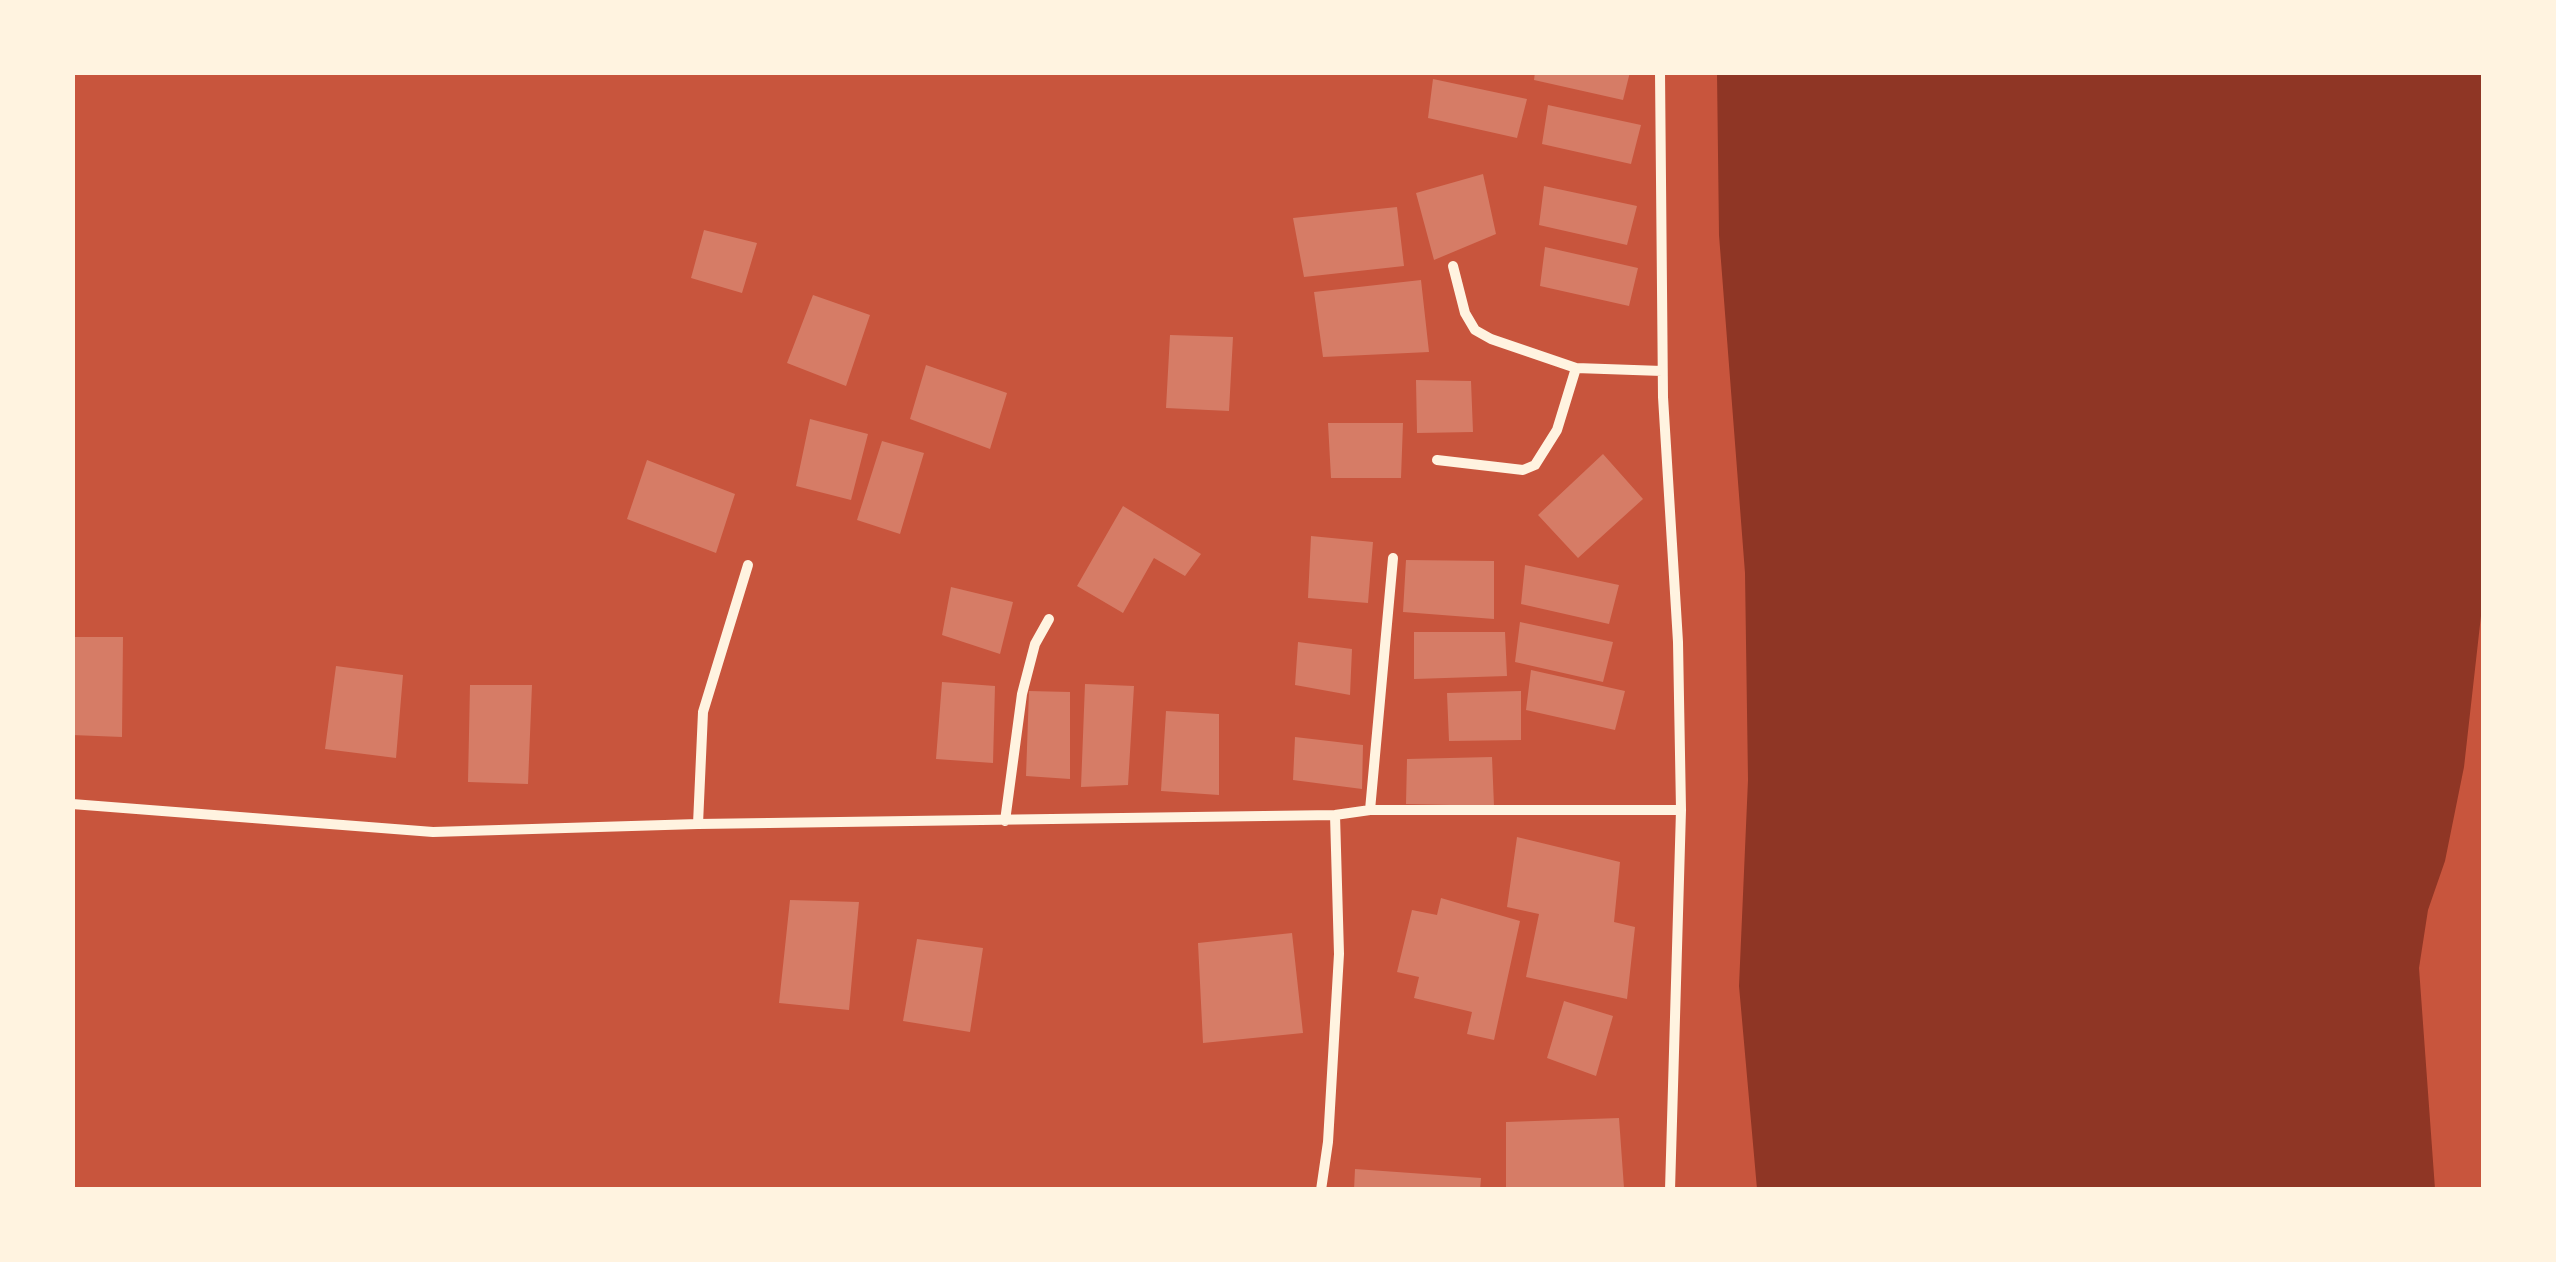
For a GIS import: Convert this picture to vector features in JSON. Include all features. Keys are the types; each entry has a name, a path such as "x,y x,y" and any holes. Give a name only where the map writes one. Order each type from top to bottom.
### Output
{"street":[{"path":"1660,72 1662,371 1678,642 1681,810 1670,1190"},
{"path":"1453,266 1465,313 1475,330 1491,339 1576,368 1662,371"},
{"path":"1437,460 1523,470 1535,466 1557,430 1576,368"},
{"path":"1370,810 1393,558"},
{"path":"698,824 703,712 748,565"},
{"path":"1006,821 1022,694 1035,644 1049,619"},
{"path":"72,804 433,832 698,824 1335,815 1370,810 1681,810"},
{"path":"1321,1190 1328,1142 1340,954 1335,815"}],"shaded area":[{"path":"1717,73 2483,73 2483,598 2464,767 2445,861 2428,910 2419,968 2435,1189 1757,1189 1739,986 1748,780 1745,573 1719,235"}],"building":[{"path":"1535,72 1630,72 1623,100 1534,80"},
{"path":"1433,79 1527,99 1517,138 1428,118"},
{"path":"1548,105 1641,125 1631,164 1542,144"},
{"path":"1483,174 1496,234 1434,260 1416,193"},
{"path":"1544,186 1637,206 1627,245 1539,225"},
{"path":"1397,207 1404,266 1304,277 1293,218"},
{"path":"704,230 757,243 742,293 691,278"},
{"path":"1545,247 1638,268 1629,306 1540,286"},
{"path":"1421,280 1429,352 1323,357 1314,292"},
{"path":"813,295 870,315 846,386 787,363"},
{"path":"1170,335 1233,337 1229,411 1166,408"},
{"path":"926,365 1007,393 990,449 910,419"},
{"path":"1416,380 1471,381 1473,432 1417,433"},
{"path":"810,419 868,434 851,500 796,486"},
{"path":"1328,423 1403,423 1401,478 1331,478"},
{"path":"882,441 924,453 900,534 857,520"},
{"path":"1603,454 1643,499 1578,558 1538,515"},
{"path":"647,460 735,494 716,553 627,519"},
{"path":"1123,506 1201,554 1185,576 1154,558 1123,613 1077,586"},
{"path":"1311,536 1373,542 1368,603 1308,598"},
{"path":"1406,560 1494,561 1494,619 1403,612"},
{"path":"1525,565 1619,585 1609,624 1521,604"},
{"path":"951,587 1013,602 1000,654 942,635"},
{"path":"1520,622 1613,642 1603,682 1515,662"},
{"path":"1414,632 1505,632 1507,676 1414,679"},
{"path":"72,637 123,637 122,737 72,735"},
{"path":"1298,642 1352,649 1350,695 1295,685"},
{"path":"336,666 403,675 396,758 325,749"},
{"path":"1531,670 1625,691 1615,730 1526,710"},
{"path":"942,682 995,686 993,763 936,759"},
{"path":"1085,684 1134,686 1128,785 1081,787"},
{"path":"470,685 532,685 528,784 468,782"},
{"path":"1029,691 1070,692 1070,779 1026,776"},
{"path":"1521,691 1521,740 1449,741 1447,693"},
{"path":"1166,711 1219,714 1219,795 1161,791"},
{"path":"1295,737 1363,745 1362,789 1293,780"},
{"path":"1492,757 1494,806 1406,804 1407,759"},
{"path":"1517,837 1620,862 1614,922 1635,927 1627,999 1526,977 1539,914 1507,907"},
{"path":"1441,898 1520,921 1494,1040 1467,1034 1472,1012 1414,998 1419,977 1397,972 1412,910 1437,915"},
{"path":"790,900 859,902 849,1010 779,1003"},
{"path":"1292,933 1303,1033 1203,1043 1198,943"},
{"path":"917,939 983,948 970,1032 903,1021"},
{"path":"1564,1001 1613,1016 1596,1076 1547,1058"},
{"path":"1619,1118 1624,1188 1506,1190 1506,1122"},
{"path":"1355,1169 1481,1178 1480,1190 1354,1190"}]}
